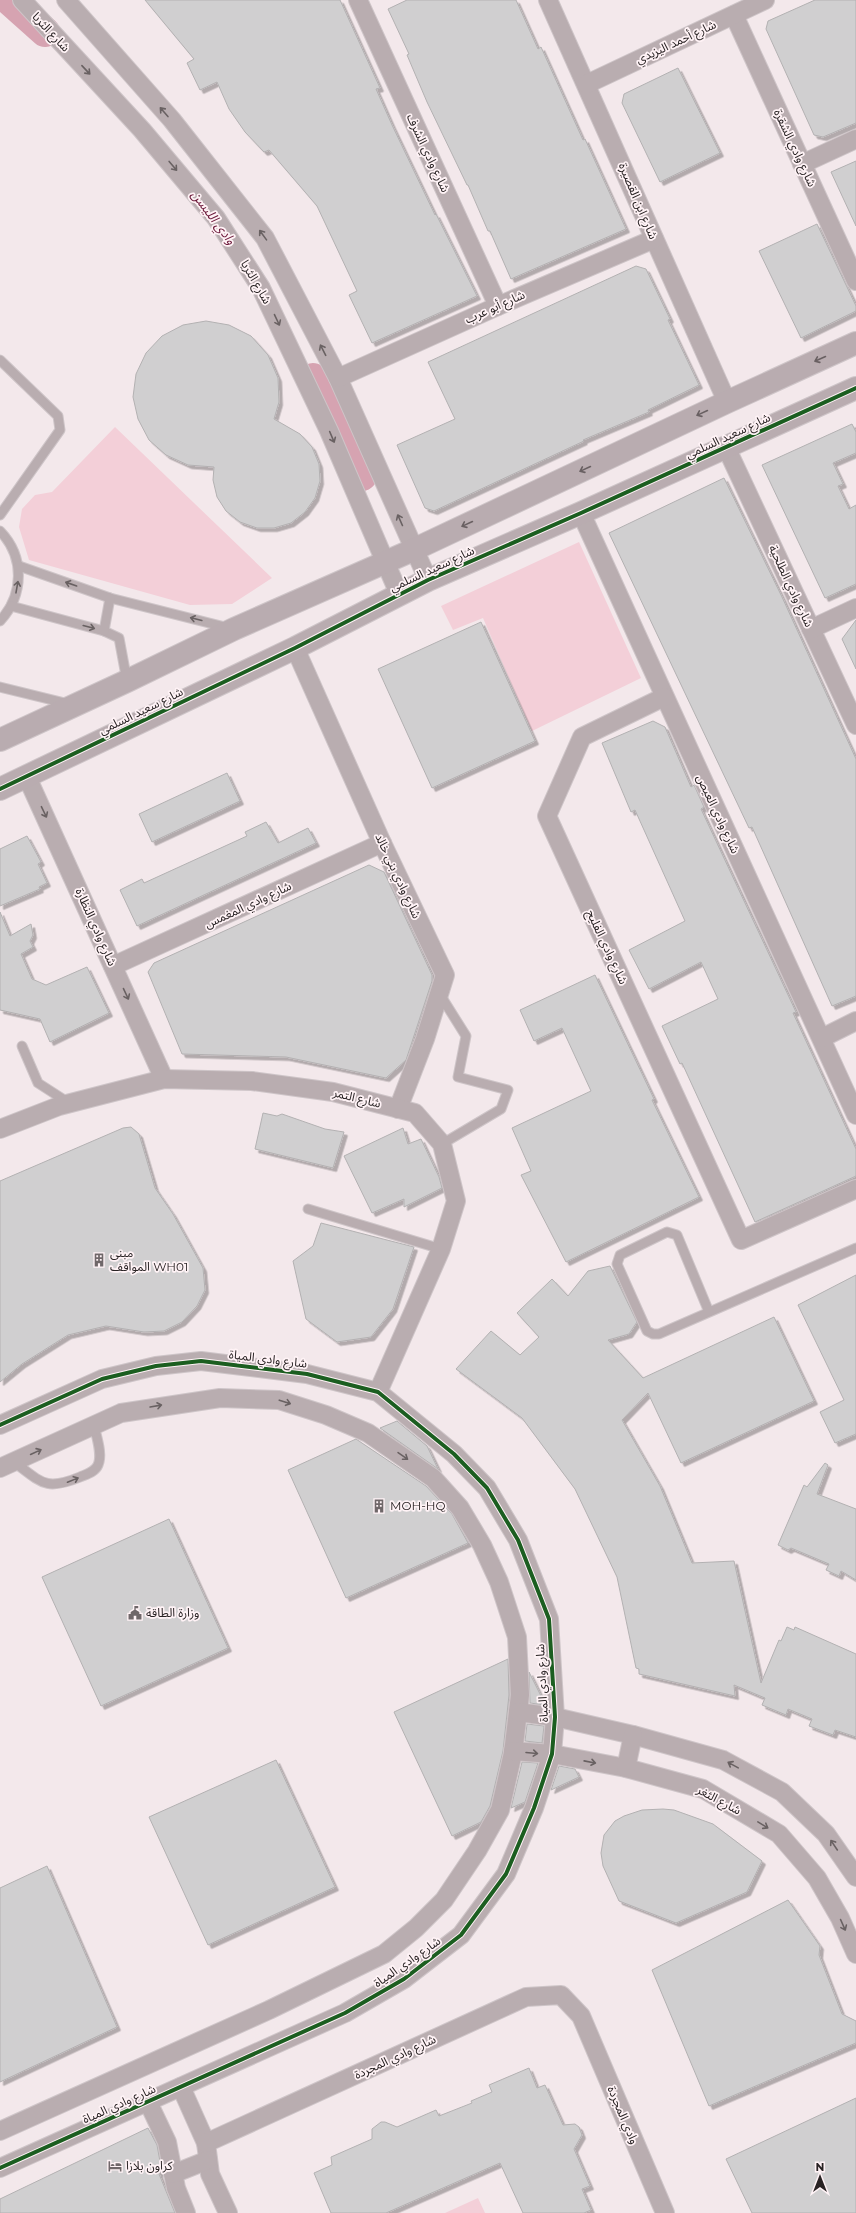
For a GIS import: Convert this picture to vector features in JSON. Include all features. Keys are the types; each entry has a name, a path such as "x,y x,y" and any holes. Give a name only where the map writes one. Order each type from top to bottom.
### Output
{"street":[{"name":"شارع الثريا","path":"22,0 142,130 216,218 261,288 330,431 399,594"},
{"path":"66,0 172,120 265,238 338,378 413,550 428,580"},
{"name":"شارع وادي الشرف","path":"358,0 498,306"},
{"name":"شارع ابن القصيرة","path":"548,0 587,84 727,402"},
{"name":"شارع أحمد اليزيدي","path":"587,84 765,0"},
{"name":"شارع وادي الشقرة","path":"734,15 856,281"},
{"path":"802,164 856,139"},
{"name":"شارع أبو عرب","path":"338,378 498,306 654,239"},
{"path":"0,740 73,705 128,681 234,629 413,550 856,343"},
{"name":"شارع سعيد السلمي","path":"0,789 295,648 428,580 581,514 856,388"},
{"name":"شارع وادي الطلحية","path":"726,447 856,724"},
{"name":"شارع وادي العيص","path":"581,514 856,1115"},
{"path":"811,629 856,608"},
{"name":"شارع وادي بني خالد","path":"295,648 382,843 445,975 425,1040 398,1109"},
{"name":"شارع وادي الفليح","path":"664,697 582,737 547,816 742,1240 856,1189"},
{"name":"شارع وادي النظارة","path":"27,777 164,1079"},
{"name":"شارع وادي المغمس","path":"113,966 382,843"},
{"path":"822,1038 856,1022"},
{"name":"شارع التمر","path":"0,1129 70,1103 164,1079 252,1081 333,1092 415,1113 442,1144 456,1201 441,1249 378,1392"},
{"name":"شارع وادي المياة","path":"0,1425 102,1379 156,1366 201,1361 307,1374 378,1392 454,1454 487,1488 518,1540 549,1619 555,1717 552,1754 534,1808 506,1874 461,1935 434,1958 376,1996 345,2012 0,2168"},
{"name":"شارع وادي المياة","path":"0,2131 269,2010 384,1954 416,1928 444,1900 477,1851 500,1810 513,1751 520,1695 517,1637 497,1576 482,1544 460,1508 433,1478 401,1454 368,1433 326,1415 278,1400 220,1398 121,1412 7,1465"},
{"path":"518,1712 555,1717 633,1735 723,1760 782,1792 826,1834 856,1878"},
{"path":"626,1768 633,1735"},
{"name":"شارع الثغر","path":"513,1751 552,1754 626,1768 703,1789 779,1834 817,1878 840,1918 856,1954"},
{"name":"شارع وادي المجردة","path":"173,2174 207,2152 526,1996 561,1995 581,2016"},
{"name":"وادي المجردة","path":"581,2016 664,2213"},
{"path":"181,2087 207,2152 210,2174 228,2213"},
{"path":"148,2102 167,2142 176,2188 186,2213"}],"lane":[{"path":"0,360 58,416 60,430 0,515"},
{"path":"0,531 6,538 19,566 17,590 11,606 0,622"},
{"path":"19,566 110,598 234,629"},
{"path":"104,631 110,598"},
{"path":"11,606 104,631 119,638 128,681"},
{"path":"0,688 73,705"},
{"path":"439,993 466,1036 458,1077 508,1090 501,1109 442,1144"},
{"path":"22,1046 38,1083 70,1103"},
{"path":"308,1209 441,1249"},
{"path":"709,1312 677,1235 667,1232 620,1255 617,1264 647,1331 653,1334 659,1334 856,1248"},
{"path":"7,1465 41,1482 53,1485 68,1482 92,1472 98,1465 99,1453 94,1425"}],"shaded area":[{"path":"115,427 272,578 232,604 190,605 29,560 19,527 22,509 35,495 52,492"},
{"path":"579,542 641,678 532,731 483,618 453,630 441,606"},
{"path":"478,2198 485,2213 445,2213"}],"building":[{"path":"145,0 340,0 380,88 376,89 392,125 435,215 436,214 477,296 372,343 349,295 357,291 317,206 269,150 264,152 245,132 229,109 217,82 200,90 187,63 194,59"},
{"path":"407,0 516,0 538,49 541,47 583,140 585,139 626,229 511,279 490,231 488,231 468,185 427,102 407,55 409,54 388,9"},
{"path":"815,0 856,0 856,123 823,137 814,135 766,29 768,21"},
{"path":"678,68 720,153 660,182 622,103 624,94"},
{"path":"856,161 856,226 831,172"},
{"path":"817,224 856,306 856,311 801,338 759,251"},
{"path":"636,266 646,269 699,385 648,410 649,412 583,440 584,441 434,511 425,508 397,445 455,419 428,362"},
{"path":"206,321 229,325 251,336 268,355 278,378 279,402 274,419 300,434 312,447 319,464 320,481 315,498 305,512 291,523 274,528 257,528 240,522 226,511 217,497 213,480 214,467 188,465 166,455 149,440 138,419 133,397 136,374 146,353 162,336 183,325"},
{"path":"852,424 856,432 856,453 833,463 843,484 838,486 849,509 856,505 856,584 825,598 762,465"},
{"path":"724,478 782,597 856,759 856,996 832,1006 752,827 749,828 609,533"},
{"path":"856,620 856,669 842,639"},
{"path":"481,622 535,741 432,788 378,669"},
{"path":"653,721 665,727 691,787 694,785 704,807 701,809 796,1012 793,1013 856,1149 856,1176 755,1222 682,1063 680,1064 662,1026 718,999 701,962 649,989 629,950 685,921 635,810 631,812 602,743"},
{"path":"227,773 240,801 152,842 139,814"},
{"path":"266,822 278,843 308,828 316,843 137,926 120,890 142,879 144,883 247,836 245,832"},
{"path":"27,836 41,862 38,864 47,883 39,887 40,889 0,906 0,849"},
{"path":"369,865 384,872 432,975 432,981 406,1060 386,1078 286,1057 182,1054 148,972 154,963"},
{"path":"0,912 10,936 31,924 33,935 30,941 33,947 21,954 32,979 46,985 87,967 109,1013 50,1042 40,1019 0,1010"},
{"path":"595,975 654,1099 652,1100 699,1197 566,1262 521,1175 531,1171 512,1128 591,1091 562,1028 534,1041 520,1010"},
{"path":"263,1113 277,1116 282,1114 325,1129 344,1132 333,1168 255,1149"},
{"name":"مبنى المواقف WH01","path":"131,1127 139,1134 155,1188 173,1214 203,1268 205,1290 197,1306 182,1322 164,1331 144,1332 106,1326 68,1335 22,1364 0,1382 0,1181 123,1128"},
{"path":"403,1128 408,1144 421,1139 439,1177 442,1188 404,1207 404,1199 372,1213 344,1156"},
{"path":"321,1223 414,1247 393,1309 371,1337 337,1342 306,1319 293,1261 313,1246"},
{"path":"610,1266 637,1322 629,1334 608,1340 643,1378 774,1317 814,1401 681,1463 648,1393 622,1420 660,1486 692,1563 734,1561 761,1683 779,1640 781,1641 787,1627 794,1630 795,1627 856,1654 856,1737 835,1730 833,1735 809,1726 812,1719 788,1709 786,1715 762,1705 765,1698 734,1685 735,1696 639,1674 639,1669 636,1668 617,1577 575,1489 522,1418 456,1369 491,1331 520,1355 539,1337 517,1313 552,1279 568,1296 588,1271"},
{"path":"856,1275 856,1434 835,1443 820,1412 844,1400 798,1305"},
{"path":"397,1421 427,1446 438,1469 380,1428"},
{"name":"MOH-HQ","path":"356,1439 426,1486 452,1514 468,1543 346,1598 288,1470"},
{"path":"825,1463 828,1465 817,1494 856,1509 856,1580 841,1571 839,1576 826,1570 829,1564 791,1548 788,1550 778,1545 804,1485 807,1487"},
{"name":"وزارة الطاقة","path":"169,1519 228,1648 101,1706 42,1577"},
{"path":"508,1659 509,1695 503,1751 490,1806 481,1822 452,1836 394,1712"},
{"path":"529,1672 544,1702 544,1705 530,1703"},
{"path":"527,1724 544,1726 542,1743 525,1741"},
{"path":"276,1760 335,1887 208,1945 149,1817"},
{"path":"522,1762 538,1763 525,1802 511,1808"},
{"path":"559,1766 575,1769 579,1777 551,1790"},
{"path":"642,1810 674,1810 713,1824 762,1861 747,1892 676,1923 619,1901 603,1866 601,1853 604,1835 615,1821 624,1816"},
{"path":"47,1866 117,2027 0,2082 0,1888"},
{"path":"788,1900 820,1946 819,1955 842,2014 856,2021 856,2043 709,2106 652,1970"},
{"path":"529,2068 537,2088 545,2085 563,2125 575,2124 579,2127 582,2135 574,2149 590,2186 582,2189 591,2210 584,2213 523,2213 500,2163 386,2213 331,2213 314,2173 332,2165 331,2157 372,2139 372,2129 381,2122 397,2127 436,2110 439,2116 472,2103 471,2101 492,2092 489,2085"},
{"path":"856,2098 856,2213 752,2213 726,2159"},
{"name":"كراون بلازا","path":"148,2128 157,2145 161,2167 159,2174 175,2213 0,2213 0,2199"}],"waterway":[{"name":"وادي الليسن","path":"9,0 45,32"},
{"name":"وادي الليسن","path":"313,378 362,476"}],"cycle path":[{"path":"0,789 295,648 428,580 581,513 856,388"},
{"path":"0,1425 102,1379 156,1366 201,1361 307,1374 378,1392 454,1454 487,1488 518,1540 549,1619 555,1717 552,1754 534,1808 506,1874 461,1935 404,1979 345,2013 0,2168"}],"place":[{"name":"مبنى المواقف WH01","path":"99,1260"},
{"name":"MOH-HQ","path":"379,1506"},
{"name":"وزارة الطاقة","path":"135,1613"},
{"name":"كراون بلازا","path":"115,2166"}]}
